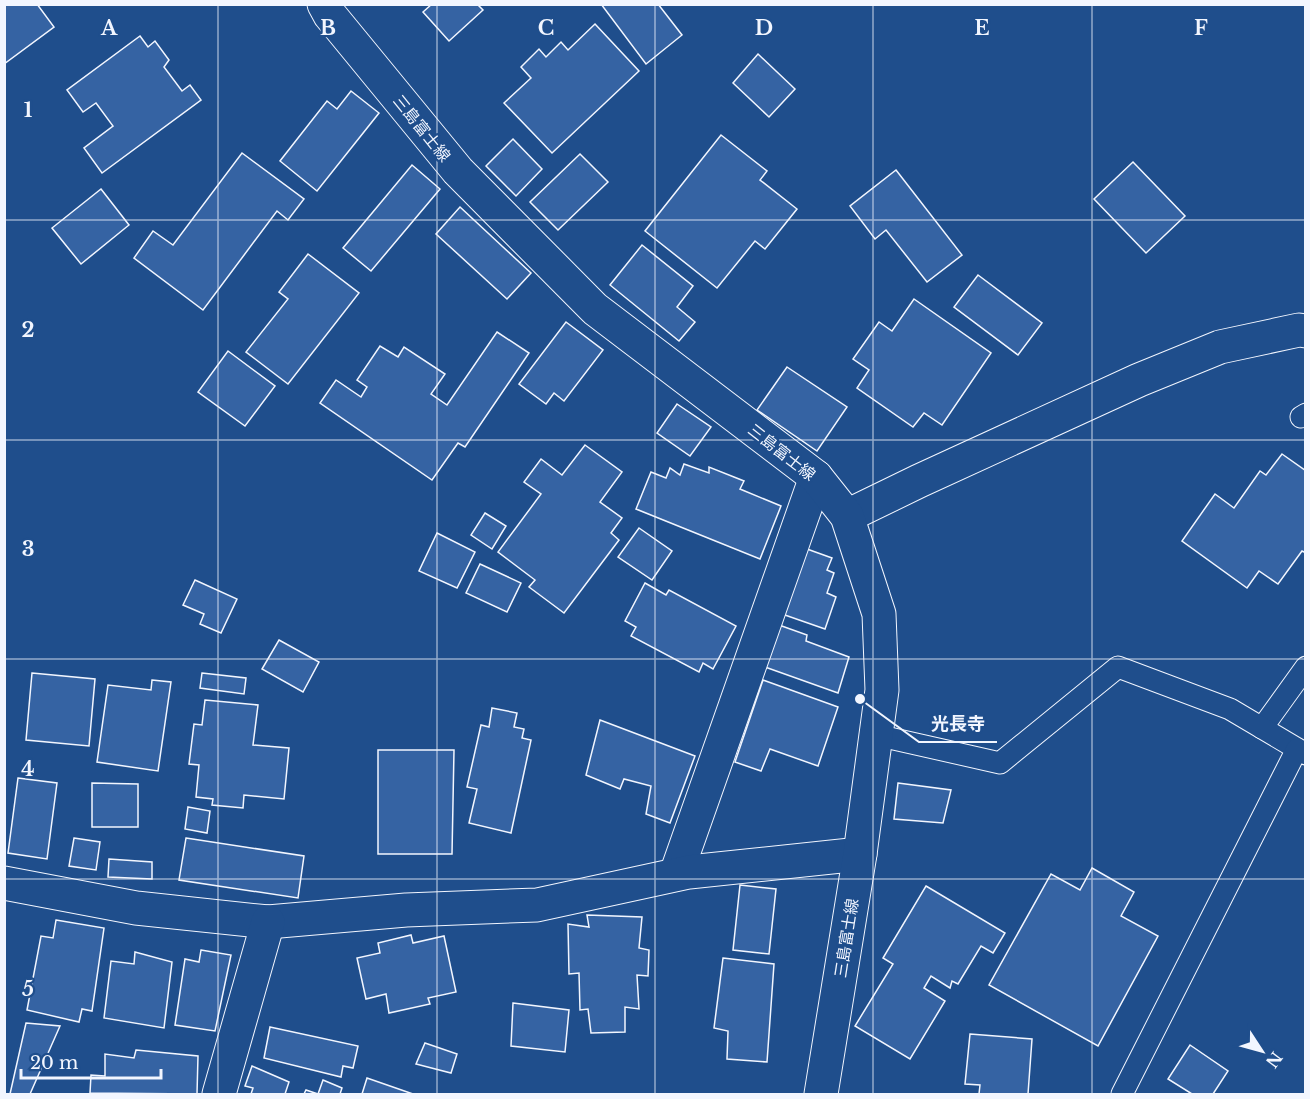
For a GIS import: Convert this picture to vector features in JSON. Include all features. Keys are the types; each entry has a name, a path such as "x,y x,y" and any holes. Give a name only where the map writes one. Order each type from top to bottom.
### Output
{"street":[{"name":"三島富士線","path":"324,4 330,15 458,171 595,309 816,477 847,516 879,614 882,690 860,854 821,1095"},
{"path":"847,516 1149,375 1220,347 1303,328"},
{"path":"676,874 816,477"},
{"path":"4,883 136,908 268,922 406,909 537,905 676,874 860,854"},
{"path":"219,1095 268,922"}],"lane":[{"path":"876,735 1000,763 1118,667 1230,709 1301,751 1122,1095"},
{"path":"1262,728 1305,667"}],"building":[{"path":"4,4 37,4 54,27 4,64"},
{"path":"432,4 477,4 483,10 449,41 423,12"},
{"path":"601,4 658,4 682,35 646,64"},
{"path":"595,24 639,71 552,153 504,103 531,78 521,67 539,49 546,57 561,42 568,50"},
{"path":"140,36 148,47 155,41 169,60 164,67 182,91 190,85 201,100 102,173 84,148 113,126 96,103 83,112 67,90"},
{"path":"758,54 795,89 769,117 733,83"},
{"path":"351,91 379,113 317,191 280,161 327,101 337,109"},
{"path":"721,135 767,171 760,180 797,209 765,249 755,241 717,288 645,231"},
{"path":"513,139 542,169 516,196 486,166"},
{"path":"242,153 304,199 288,220 277,211 203,310 134,258 153,231 173,245"},
{"path":"580,154 608,182 558,230 530,202"},
{"path":"1133,162 1185,216 1146,253 1094,199"},
{"path":"412,165 440,189 371,271 343,248"},
{"path":"896,170 962,255 927,282 886,230 875,239 850,206"},
{"path":"101,189 129,225 81,264 52,228"},
{"path":"460,207 531,273 507,299 436,234"},
{"path":"642,245 693,286 677,307 695,322 679,341 610,285"},
{"path":"308,254 359,293 288,384 246,352 288,299 279,292"},
{"path":"978,275 1042,323 1018,355 954,307"},
{"path":"914,299 991,353 942,425 924,413 913,427 857,388 869,370 853,359 879,322 892,331"},
{"path":"566,322 603,350 564,401 554,393 546,404 519,384"},
{"path":"497,332 529,353 465,447 458,443 432,480 320,403 336,380 361,397 367,387 357,380 380,346 398,357 404,347 445,374 431,394 447,405"},
{"path":"228,351 275,386 245,426 198,392"},
{"path":"787,367 847,407 817,451 757,410"},
{"path":"677,404 711,427 690,456 657,433"},
{"path":"585,445 622,472 600,502 622,518 611,533 619,540 564,613 529,587 535,580 498,552 541,494 524,482 541,459 562,475"},
{"path":"1282,454 1306,471 1306,553 1302,551 1278,584 1259,571 1247,588 1182,541 1215,494 1234,508 1260,471 1266,475"},
{"path":"684,464 709,473 709,467 744,481 740,489 781,506 760,559 636,509 651,472 666,478 670,468 680,475"},
{"path":"485,513 506,526 492,549 471,535"},
{"path":"639,528 672,551 652,580 618,557"},
{"path":"437,533 475,552 457,588 419,571"},
{"path":"807,549 832,558 827,570 834,573 827,593 836,597 825,629 782,614"},
{"path":"480,564 521,583 507,612 466,593"},
{"path":"195,580 237,599 221,633 200,624 204,614 183,605"},
{"path":"645,583 666,595 669,590 736,626 713,669 703,663 699,672 631,636 636,627 625,621"},
{"path":"779,625 807,635 806,641 849,657 838,693 765,667"},
{"path":"279,640 319,662 303,692 262,669"},
{"path":"32,673 95,679 89,746 26,740"},
{"path":"202,673 246,678 244,694 200,688"},
{"path":"152,680 171,682 158,771 97,762 108,685 151,690"},
{"path":"763,680 838,707 818,766 770,749 761,771 735,762"},
{"path":"205,700 258,705 253,745 289,748 284,799 244,795 243,808 212,805 213,799 196,797 199,765 189,764 194,724 202,725"},
{"path":"492,708 517,713 514,727 524,729 522,738 531,740 511,833 469,823 477,789 467,787 481,725 489,727"},
{"path":"600,720 695,756 670,823 646,814 651,786 624,779 620,789 586,775"},
{"path":"378,750 454,750 452,854 378,854"},
{"path":"18,778 57,783 47,859 8,853"},
{"path":"92,783 138,784 138,827 92,827"},
{"path":"898,783 951,790 943,823 894,819"},
{"path":"188,807 210,811 207,833 185,829"},
{"path":"74,838 100,842 96,870 69,866"},
{"path":"186,838 304,856 298,898 179,880"},
{"path":"109,859 152,862 152,879 108,877"},
{"path":"1092,868 1134,892 1121,916 1158,936 1098,1046 989,985 1051,874 1080,890"},
{"path":"740,885 776,889 769,954 733,950"},
{"path":"926,886 1005,933 993,953 981,946 958,984 952,981 950,988 931,976 924,988 945,1001 910,1059 855,1026 893,964 883,958"},
{"path":"587,915 642,917 639,948 649,950 648,976 637,975 639,1009 625,1007 625,1032 591,1033 588,1009 580,1010 579,973 569,974 568,924 589,927"},
{"path":"56,920 104,928 92,1011 82,1009 79,1022 27,1010 41,936 53,938"},
{"path":"411,935 413,943 444,936 456,992 428,998 430,1004 389,1013 386,994 366,999 357,958 380,953 378,943"},
{"path":"201,950 231,955 215,1031 175,1025 185,959 199,962"},
{"path":"135,952 172,962 164,1028 104,1018 111,961 134,964"},
{"path":"723,958 774,964 767,1062 727,1059 728,1031 714,1028"},
{"path":"513,1003 569,1010 565,1052 511,1046"},
{"path":"26,1023 60,1026 30,1094 10,1094"},
{"path":"270,1027 358,1046 353,1068 343,1066 341,1077 264,1058"},
{"path":"970,1034 1032,1039 1028,1094 979,1094 980,1085 965,1084"},
{"path":"425,1043 457,1054 451,1073 416,1064"},
{"path":"1190,1045 1228,1071 1213,1094 1192,1094 1168,1079"},
{"path":"136,1050 198,1056 197,1094 90,1093 91,1075 105,1076 105,1054 134,1058"},
{"path":"252,1066 289,1082 285,1094 251,1094 253,1088 245,1086"},
{"path":"367,1078 413,1094 362,1094"},
{"path":"323,1080 342,1088 340,1094 318,1094"},
{"path":"306,1090 318,1094 304,1094"}],"place":[{"name":"光長寺","path":"860,699"}]}
